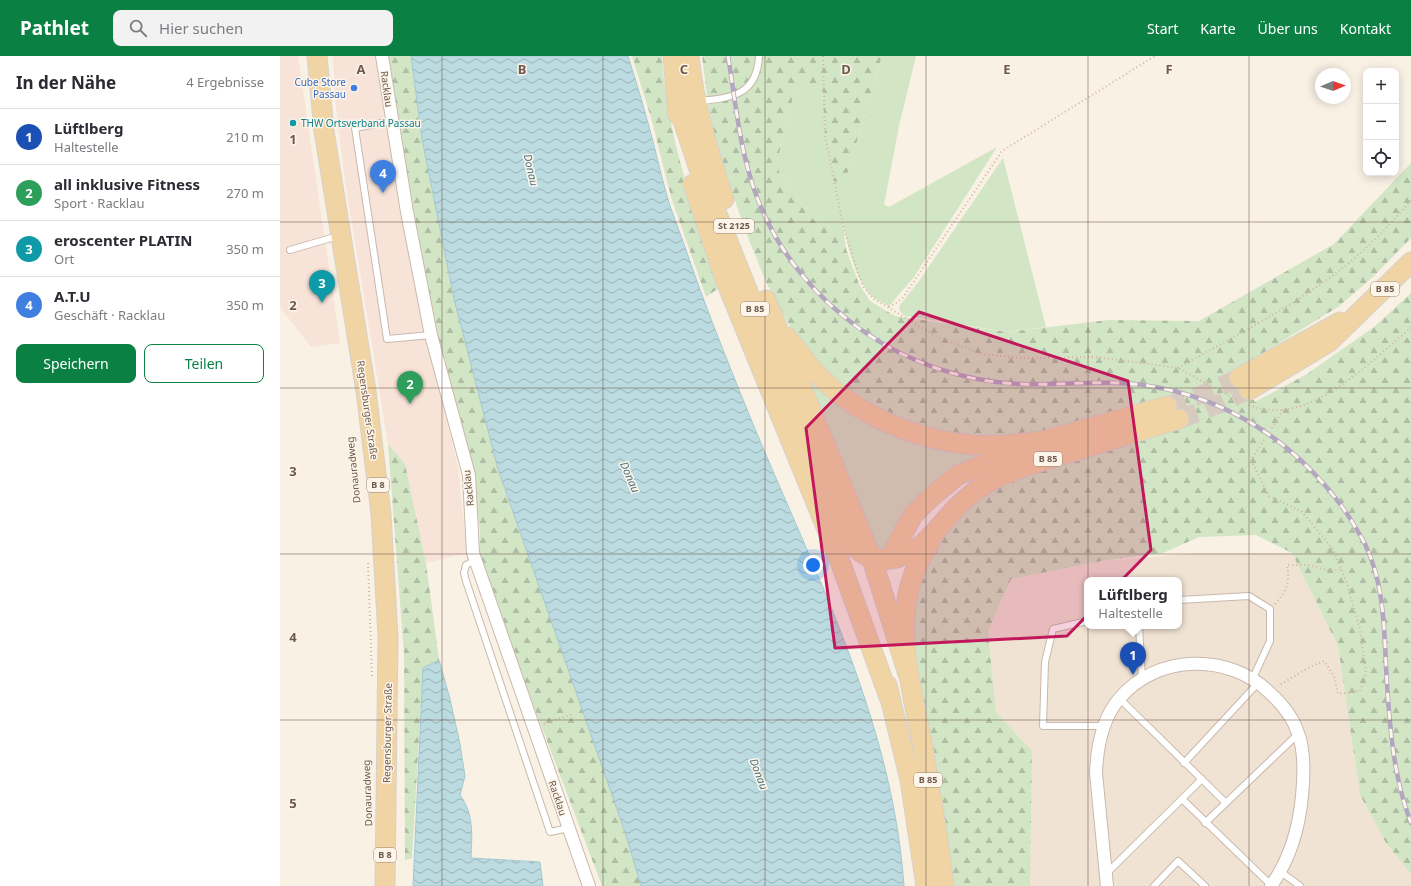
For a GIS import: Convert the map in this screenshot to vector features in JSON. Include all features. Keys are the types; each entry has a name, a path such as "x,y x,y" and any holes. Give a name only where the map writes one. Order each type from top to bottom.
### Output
{"main road":[{"name":"Regensburger Straße","path":"317,56 324,131 366,390 381,514 386,574 388,637 384,886"},
{"path":"673,56 686,102"},
{"path":"689,56 686,102 678,118 689,171 725,279 841,564 889,697"},
{"name":"St 2125","path":"686,102 711,160 728,210 762,291"},
{"name":"B 85","path":"686,102 700,169 842,528 856,549 872,559 892,559 902,556 921,546 936,532 958,506 974,492 1008,473 1173,412 1043,441 999,445 962,444 926,437 896,427 851,402 816,373 785,334 762,291"},
{"name":"B 85","path":"1244,384 1357,313 1381,293 1411,262"},
{"path":"762,291 872,559 908,674"},
{"name":"B 85","path":"894,550 913,515 929,498 958,475 1043,441"},
{"name":"B 85","path":"936,532 918,565 907,603 904,638 908,674 929,787 944,886"},
{"name":"B 85","path":"878,607 879,647 889,697 910,780 926,886"}],"street":[{"name":"Racklau","path":"382,56 407,212 431,336 469,475 473,553 589,886"},
{"path":"1107,886 1107,872 1096,772 1097,757 1103,726 1119,698 1142,679 1161,670 1191,663 1221,666 1235,670 1256,680 1269,692 1291,718 1299,734 1303,767 1301,807 1296,835 1281,872 1271,886"}],"lane":[{"path":"686,102 711,100 743,92 750,86 756,76 759,56"},
{"path":"392,122 355,128 387,339 431,336"},
{"path":"290,250 342,236"},
{"path":"475,560 466,565 464,573 466,581 550,832 568,828"},
{"path":"1182,600 1249,596 1270,609 1270,641 1256,680 1184,763"},
{"path":"1084,622 1052,629 1045,662 1043,726 1103,726"},
{"path":"1139,629 1142,679"},
{"path":"1119,698 1226,803"},
{"path":"1205,823 1299,734"},
{"path":"1107,872 1202,779"},
{"path":"1182,799 1271,886"},
{"path":"1154,886 1178,861 1205,886"},
{"path":"1281,872 1298,882 1300,886"}],"path":[{"path":"823,56 825,134 848,243 863,286 874,299 939,338 982,354 1021,358 1096,357 1178,368 1231,398 1255,408 1270,411 1300,406 1324,396 1349,379 1411,328"},
{"path":"889,307 902,299 1002,151 1155,56"},
{"path":"1178,368 1326,281 1387,228 1411,200"},
{"path":"1272,428 1283,410"},
{"path":"1264,440 1251,460 1269,496 1301,511 1332,549 1341,569 1360,629 1366,674 1360,691 1338,694 1334,676 1324,661 1308,668 1269,692"},
{"path":"368,559 372,679"},
{"path":"1270,609 1282,595 1290,580 1287,565 1308,565 1330,571 1341,569"},
{"path":"554,720 574,714"}],"highlighted area":[{"path":"919,312 1128,381 1151,550 1067,636 835,648 806,428"}],"shaded area":[{"path":"280,56 298,56 340,343 311,347 280,307"},
{"path":"333,56 377,56 421,312 458,468 467,553 426,563 405,464 388,444 345,181 336,108"},
{"path":"1197,553 1292,553 1338,646 1360,795 1386,843 1411,874 1411,886 1030,886 1032,751 996,712 988,631 1011,579 1102,561"}],"green space":[{"path":"389,56 411,56 422,139 454,299 498,469 625,832 641,886 602,886 479,561 480,532 473,476 437,334 413,211"},
{"path":"632,56 662,56 670,116 683,174 719,288 706,297 671,197 652,121"},
{"path":"702,56 882,56 846,178 834,182 825,132 822,87 795,89 779,154 779,172 820,228 842,221 846,249 859,284 870,301 895,316 1007,332 1108,320 1199,321 1334,244 1411,163 1411,238 1374,276 1338,307 1234,371 1255,402 1307,374 1374,327 1411,293 1411,874 1386,843 1360,795 1338,646 1292,553 1256,535 1199,537 1163,553 1102,561 1011,579 988,631 996,712 1032,751 1030,886 951,886 914,646 916,596 926,567 937,546 951,525 984,488 1036,437 970,440 889,416 830,376 796,338 766,282 722,165 709,111"},
{"path":"882,56 916,56 899,126 884,205 889,207 997,147 914,277 889,306 872,297 858,276 842,221 820,228 779,172 779,154 795,89 822,87 825,132 834,181 846,178"},
{"path":"1003,158 1046,327 1007,332 905,316 899,310 900,305 919,281"},
{"path":"792,352 993,451 966,465 886,552 874,552"},
{"path":"388,444 405,464 426,563 439,660 423,668 412,858 405,860 404,653"}],"water":[{"name":"Donau","path":"411,56 628,56 646,115 664,187 700,290 770,465 821,582 844,640 865,700 883,761 896,823 904,886 641,886 625,832 498,469 454,299 422,139"},
{"path":"439,660 450,699 460,744 465,776 460,795 465,802 470,817 472,833 471,858 540,862 543,886 413,886 423,668"}],"tunnel":[{"path":"1167,406 1204,394 1239,378"},
{"path":"1179,419 1202,411 1249,390"}],"railway":[{"path":"728,56 739,129 747,165 758,200 777,238 801,273 829,304 862,330 898,352 936,368 977,379 1019,384 1138,384 1183,393 1209,402 1258,428 1281,444 1322,482 1350,519 1365,544 1372,560 1377,578 1383,613 1391,737 1400,789 1411,823"}],"place":[{"name":"Cube Store Passau","path":"354,88"},
{"name":"THW Ortsverband Passau","path":"293,123"},
{"name":"A.T.U","path":"383,193"},
{"name":"eroscenter PLATIN","path":"322,303"},
{"name":"all inklusive Fitness","path":"410,404"},
{"name":"Lüftlberg","path":"1133,675"}]}
